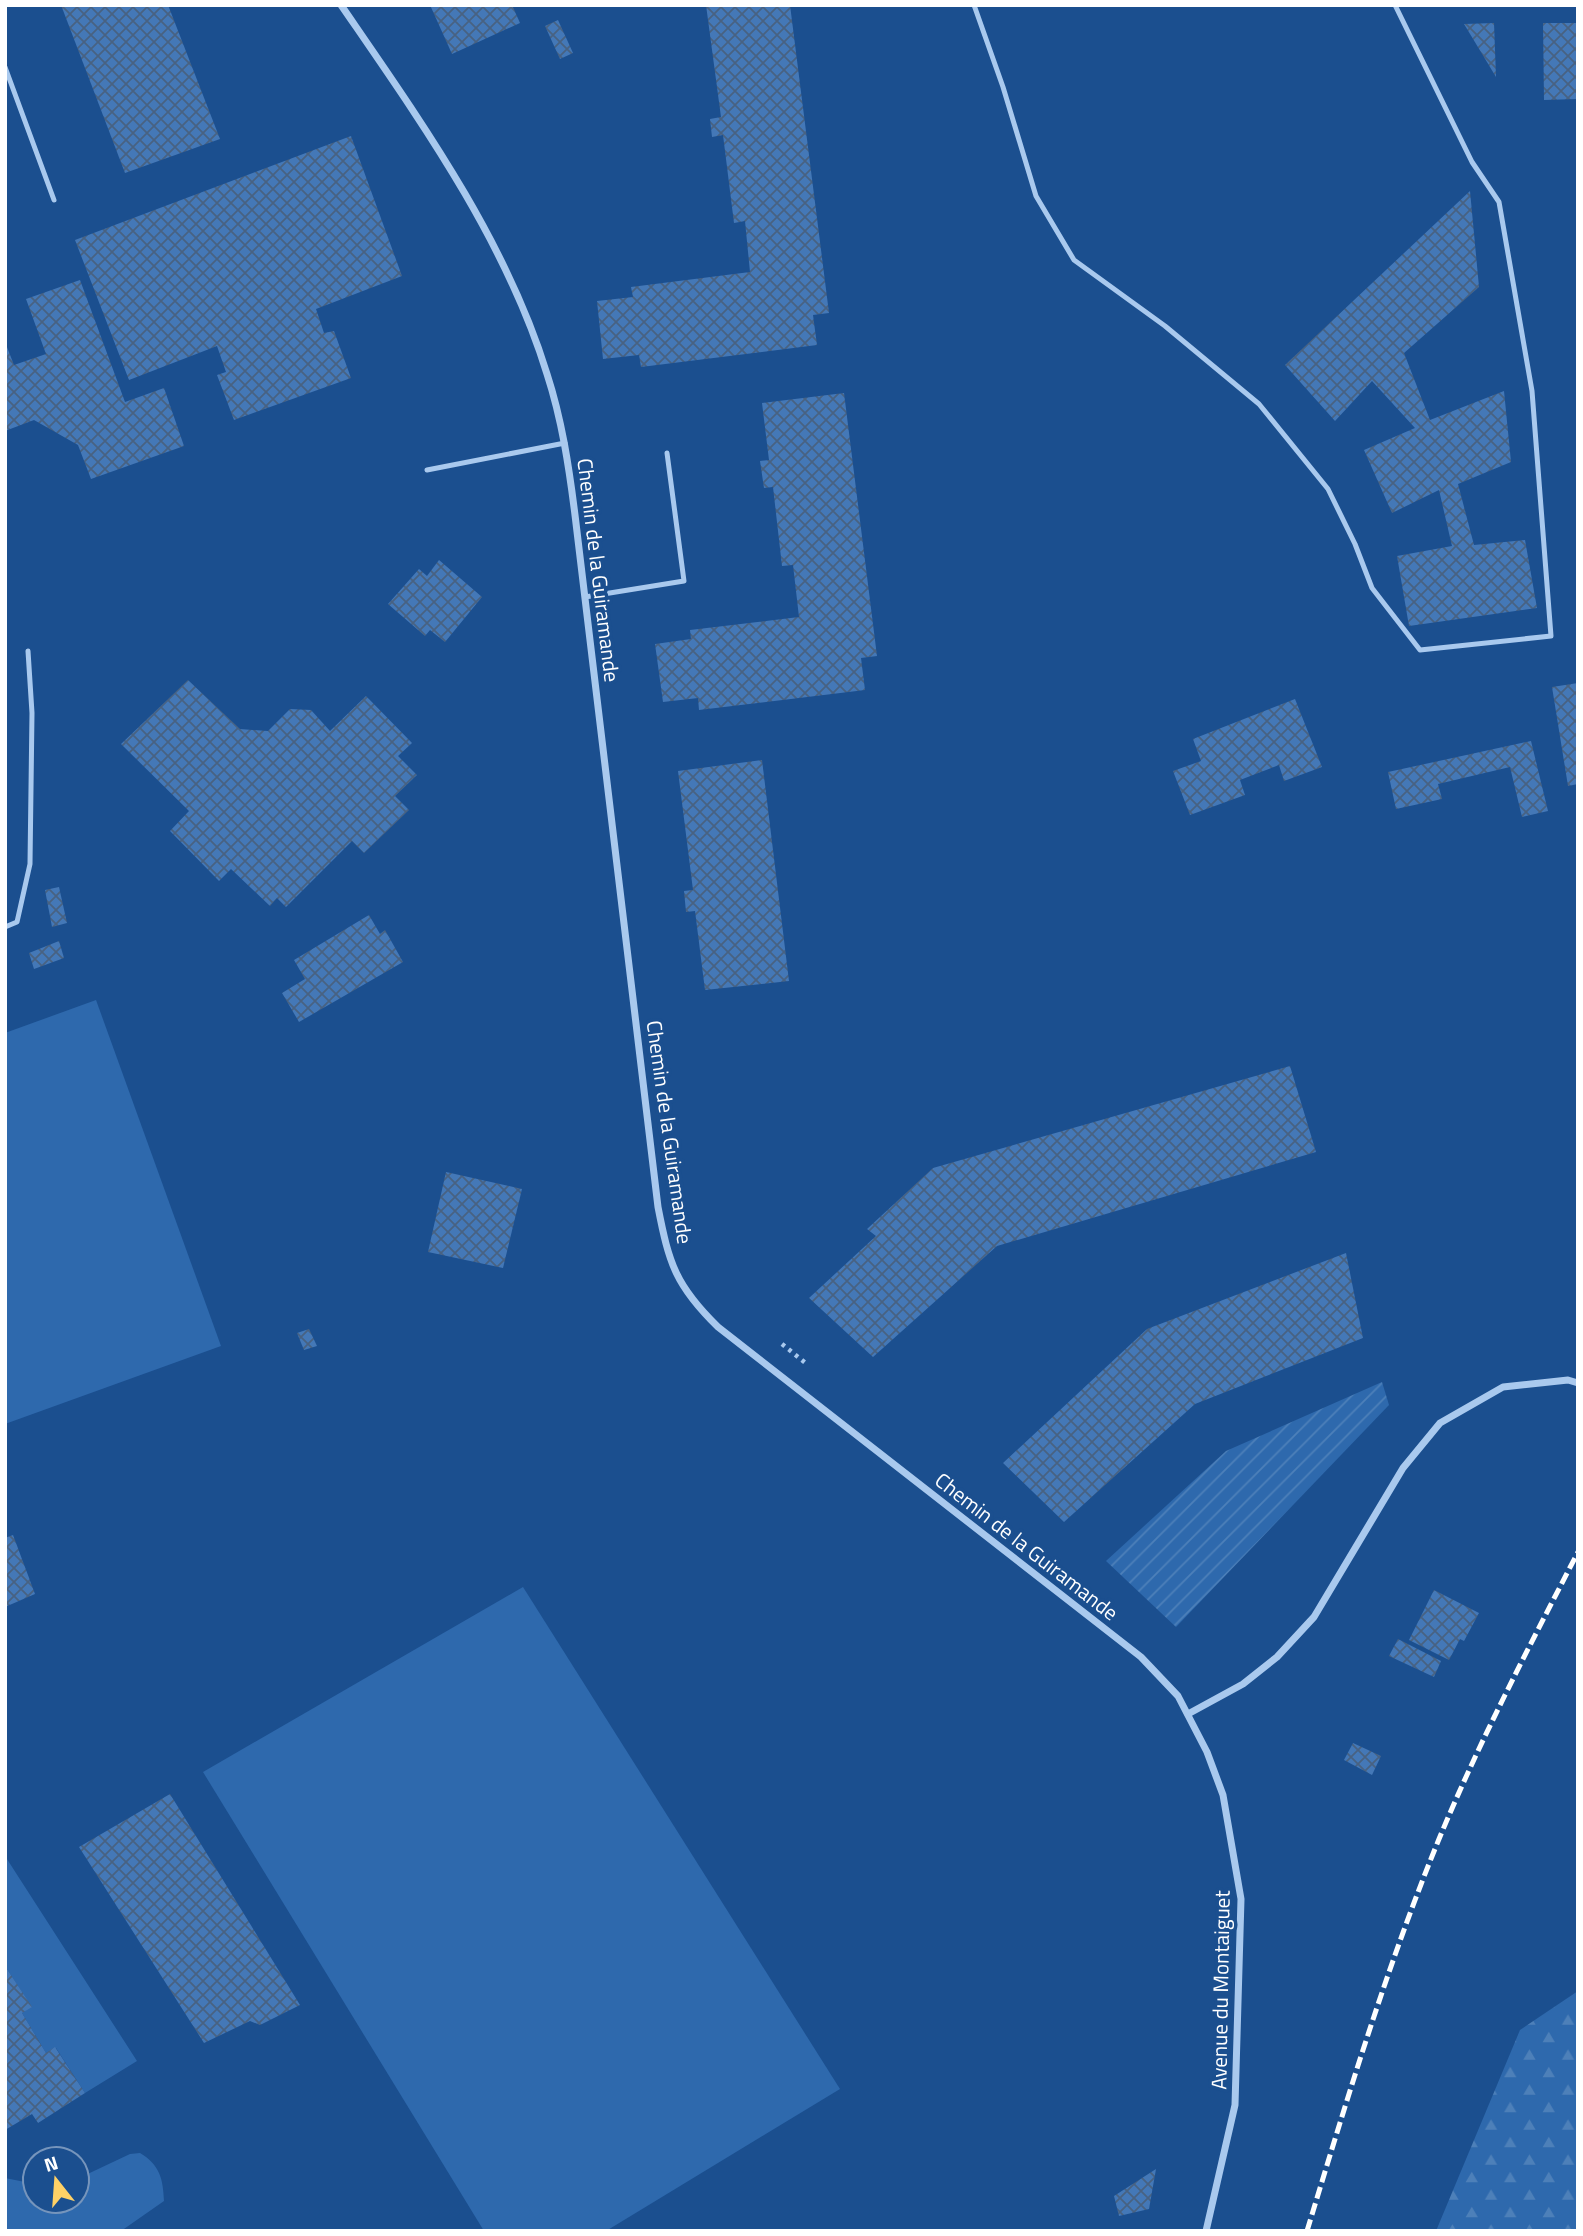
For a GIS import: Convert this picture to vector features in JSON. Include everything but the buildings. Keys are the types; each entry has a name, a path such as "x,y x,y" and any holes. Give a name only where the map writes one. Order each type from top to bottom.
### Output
{"street":[{"name":"Chemin de la Guiramande","path":"341,5 462,190 489,238 522,304 547,374 565,443 659,1207 671,1263 690,1300 718,1327 1141,1657 1178,1696 1188,1714"},
{"path":"1188,1714 1244,1684 1278,1657 1314,1617 1403,1468 1440,1423 1503,1387 1568,1380 1578,1383"},
{"name":"Avenue du Montaiguet","path":"1188,1714 1223,1795 1241,1899 1235,2105 1206,2231"}],"lane":[{"path":"974,5 1003,87 1036,196 1074,260 1165,326 1259,404 1328,489 1355,544 1372,588 1420,650 1551,636 1532,391 1499,202 1472,162 1395,5"},
{"path":"5,67 54,200"},
{"path":"428,470 565,443"},
{"path":"585,597 684,582 667,453"},
{"path":"5,927 18,922 30,864 32,713 28,651"}],"path":[{"path":"775,1340 816,1372"}],"green space":[{"path":"96,1000 221,1346 5,1424 5,1033"},
{"path":"1382,1382 1389,1405 1176,1627 1106,1561 1226,1451"},
{"path":"523,1587 840,2089 606,2231 484,2231 203,1772"},
{"path":"5,1856 137,2061 85,2093 56,2048 46,2053 22,2013 31,2006 5,1966"},
{"path":"1578,1991 1578,2231 1436,2231 1520,2030"},
{"path":"140,2153 152,2162 163,2186 164,2201 121,2231 5,2231 5,2178 21,2181 21,2215 91,2215 91,2172 130,2154"}],"railway":[{"path":"1307,2231 1385,1984 1439,1839 1488,1730 1578,1552"}]}
